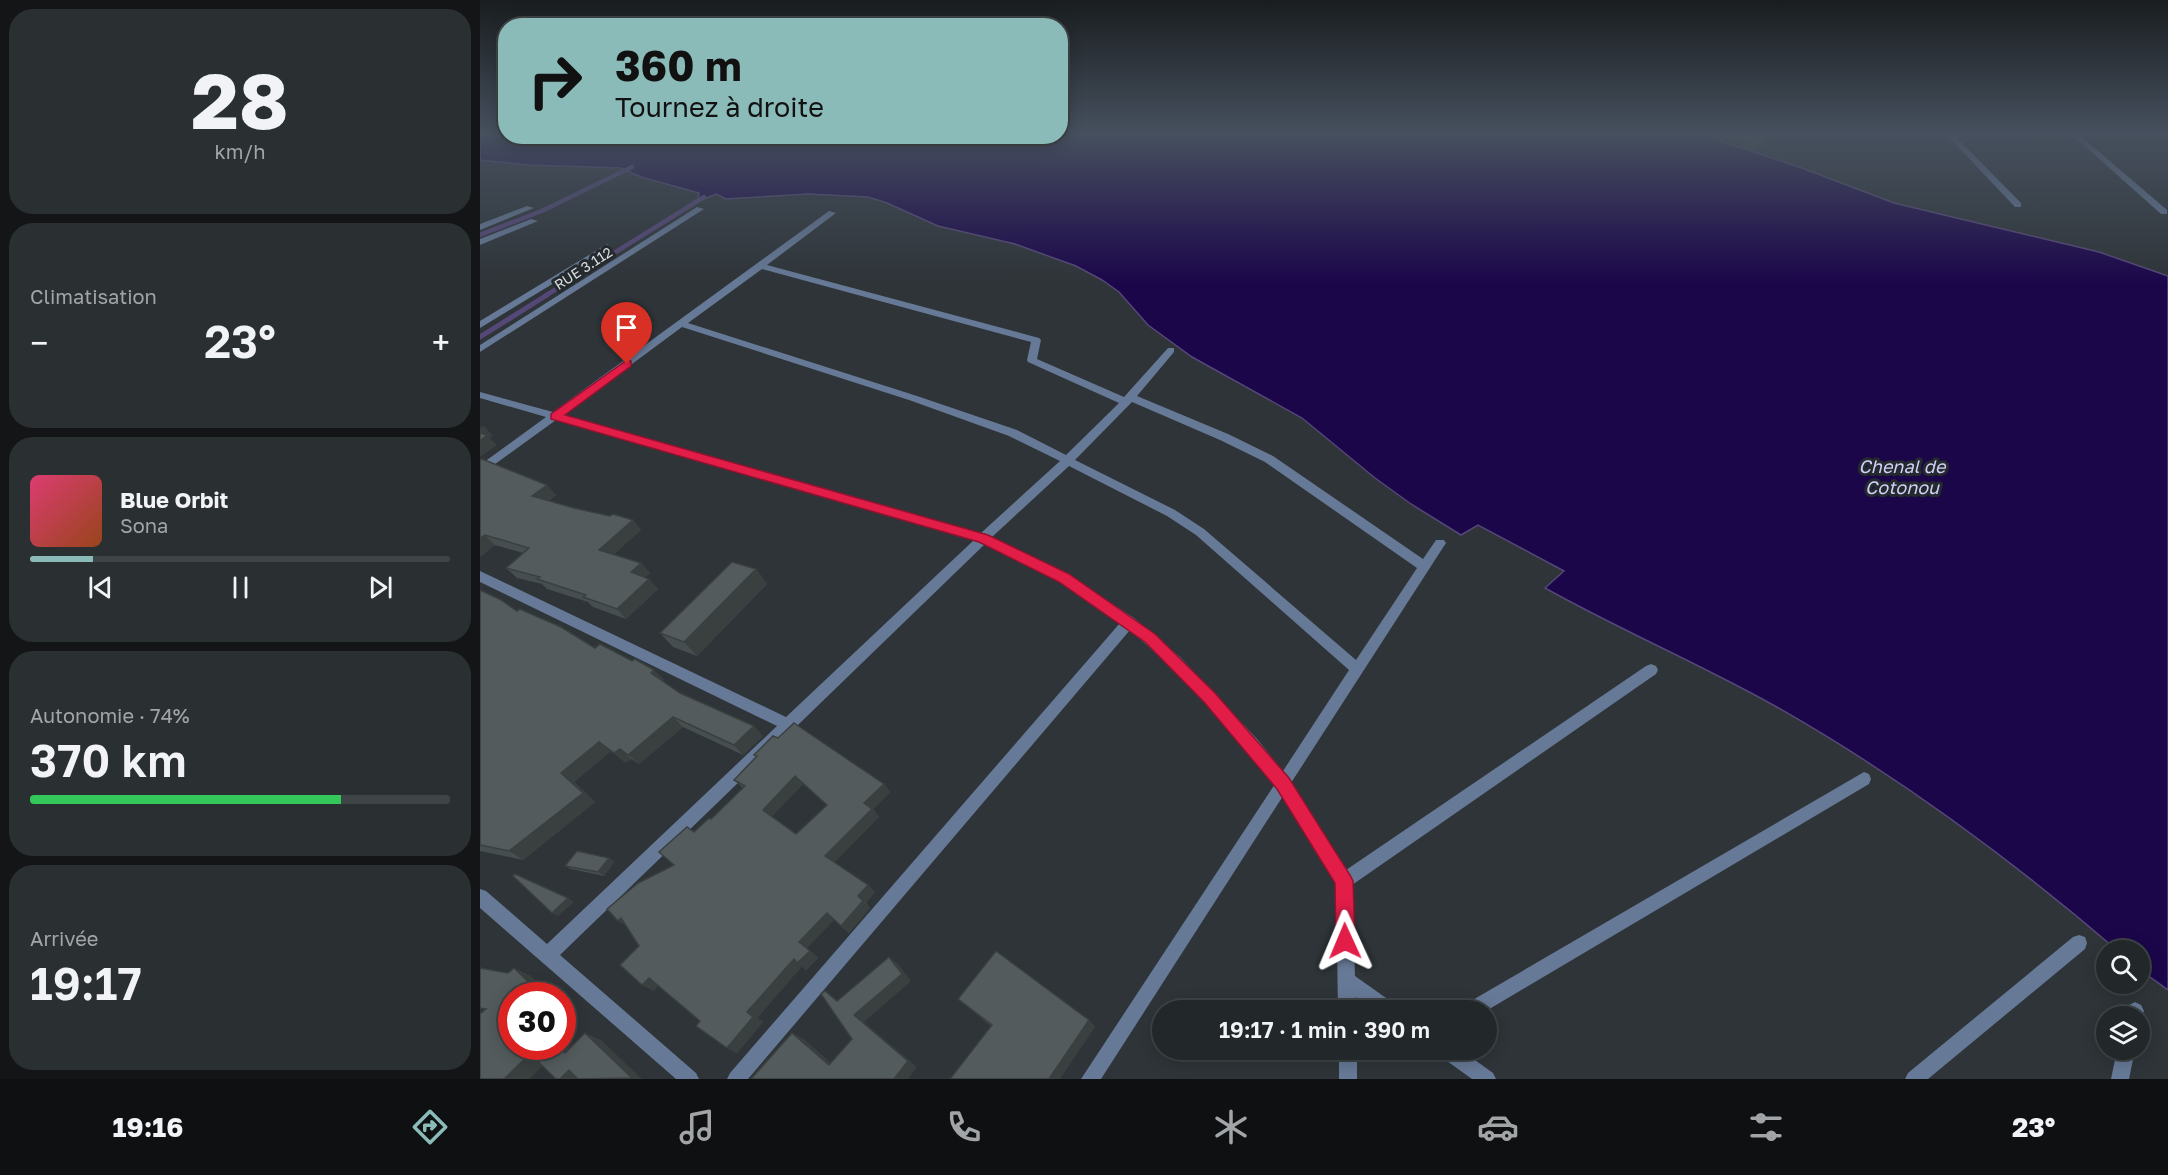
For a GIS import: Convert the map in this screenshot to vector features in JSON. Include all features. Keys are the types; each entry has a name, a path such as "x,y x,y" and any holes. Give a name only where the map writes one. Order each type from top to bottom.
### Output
{"street":[{"path":"1996,182 2018,205"},
{"path":"2130,182 2164,212"},
{"path":"480,227 530,208"},
{"name":"RUE 3.112","path":"480,349 700,209"},
{"path":"480,471 832,213"},
{"path":"480,242 534,221"},
{"name":"RUE 3.112","path":"480,325 607,247"},
{"path":"761,266 1036,340 1032,360 1224,437 1269,459 1424,566"},
{"path":"682,324 1013,433 1069,460 1171,513 1200,532 1357,669"},
{"path":"548,955 983,538 1069,460 1128,400 1171,350"},
{"path":"480,395 983,538 1064,578 1129,622 1175,661 1245,737 1283,783 1344,881 1347,1000"},
{"path":"1090,1079 1440,543"},
{"path":"480,576 788,725"},
{"path":"736,1079 1129,622"},
{"path":"1344,881 1651,670"},
{"path":"1489,1000 1864,779"},
{"path":"480,897 690,1079"},
{"path":"1914,1079 2079,944"},
{"path":"1346,980 1374,1000"},
{"path":"1348,1060 1348,1079"},
{"path":"1460,1060 1487,1079"},
{"path":"2120,1079 2124,1060"}],"water":[{"name":"Chenal de Cotonou","path":"660,182 1840,182 1894,203 2099,252 2168,276 2168,990 2150,977 2150,940 2105,940 1995,852 1865,761 1775,706 1545,588 1564,571 1478,525 1461,535 1411,504 1375,478 1302,418 1192,357 1148,325 1119,292 1076,266 1015,244 938,226 868,197 808,194 726,199 716,194 697,202 699,193"}],"building":[{"path":"480,433 487,435 480,441"},
{"path":"480,460 547,485 532,496 574,508 610,516 613,514 633,520 599,550 641,563 631,572 649,579 617,609 583,597 586,595 537,579 540,577 506,568 529,548 485,535 480,538"},
{"path":"732,562 756,569 684,642 660,633"},
{"path":"480,590 517,611 520,609 561,627 595,648 600,644 632,661 635,659 654,670 651,673 680,693 754,726 734,745 673,717 628,755 620,749 614,753 599,742 561,773 583,793 509,851 480,845"},
{"path":"794,723 884,784 864,803 872,809 825,856 868,885 858,896 863,901 841,926 827,913 799,942 810,951 797,963 794,959 747,1012 753,1017 727,1048 696,1026 700,1021 649,978 642,985 620,965 639,946 621,918 618,921 607,909 638,883 674,865 659,852 687,827 694,832 709,818 711,819 745,786 734,780 757,756 754,755 773,736 778,738","holes":["795,776 827,805 796,834 763,810"]},
{"path":"577,851 609,858 598,872 565,866"},
{"path":"515,874 568,898 552,913 513,876"},
{"path":"996,951 1089,1020 1049,1079 950,1079 992,1025 958,999"},
{"path":"889,957 902,974 854,1015 908,1061 894,1079 751,1079 792,1033 829,1065 852,1039 821,994 825,991 837,1001"},
{"path":"480,968 508,973 514,968 528,982 498,982 498,1060 524,1060 504,1079 480,1079 480,1014 486,1009 480,1008"},
{"path":"585,1033 632,1078 578,1079 569,1070 560,1079 556,1079 536,1060 576,1060 576,1042"}],"waterway":[{"path":"480,235 544,210 601,182"},
{"path":"545,296 704,197"},
{"path":"480,337 547,295"}],"route":[{"path":"627,364 555,416 983,538 1064,578 1150,638 1210,697 1283,783 1344,881 1345,941"}]}
